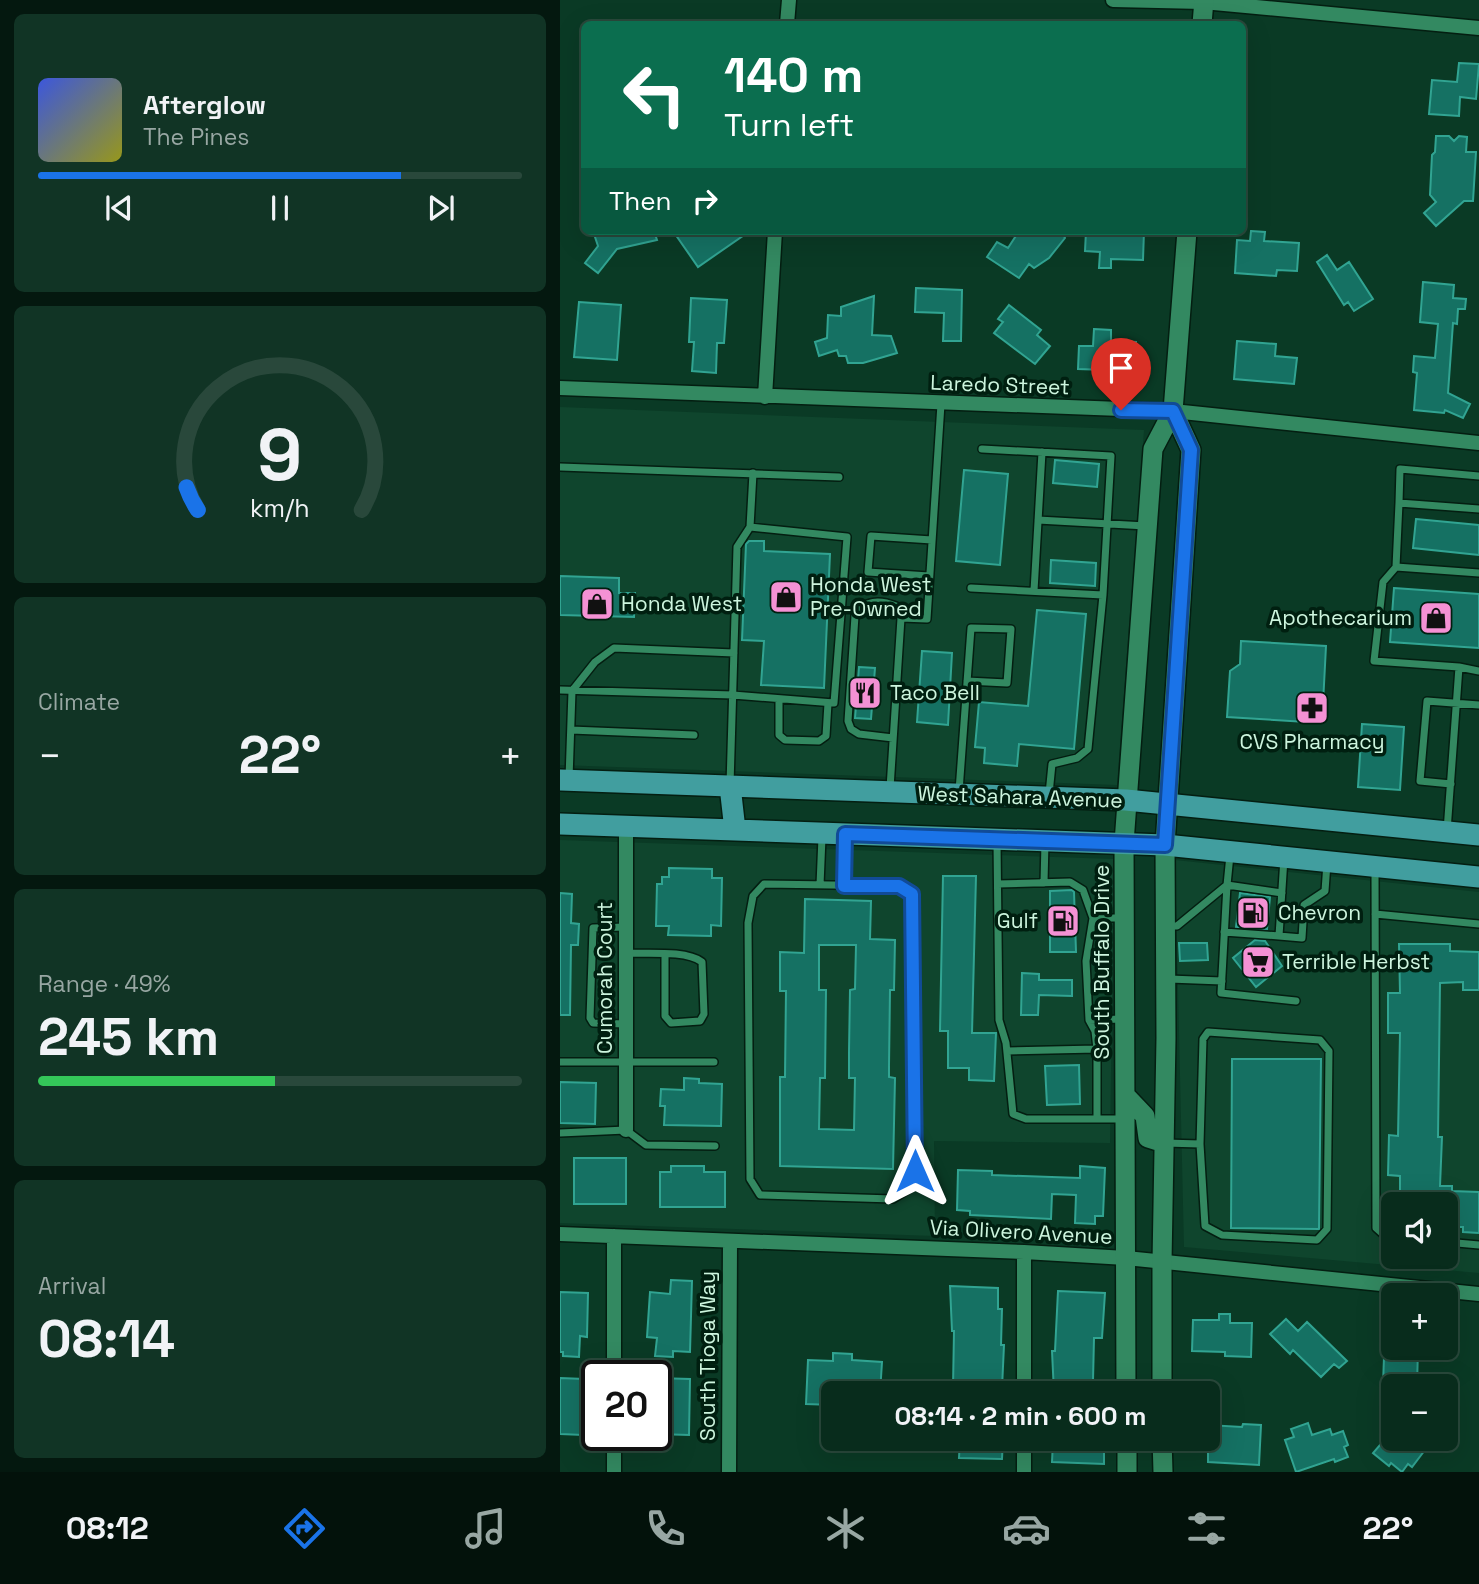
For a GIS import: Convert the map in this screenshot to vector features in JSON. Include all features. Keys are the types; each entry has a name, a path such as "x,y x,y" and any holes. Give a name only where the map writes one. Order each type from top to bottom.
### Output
{"main road":[{"path":"1202,21 1203,1"},
{"name":"South Buffalo Drive","path":"1126,1381 1123,918 1126,800 1153,449 1173,411 1187,235"},
{"name":"South Buffalo Drive","path":"1162,1381 1165,845 1191,450 1173,411"},
{"name":"West Sahara Avenue","path":"565,780 1126,800 1479,835"},
{"path":"730,786 735,830"},
{"name":"West Sahara Avenue","path":"560,824 1165,845 1479,877"},
{"path":"1454,875 1479,864"},
{"path":"1125,1095 1145,1116 1148,1138 1164,1143"},
{"path":"1127,1451 1127,1472"},
{"path":"1162,1451 1163,1472"}],"street":[{"path":"787,21 789,0"},
{"path":"1113,0 1203,1 1479,29"},
{"path":"765,397 775,235"},
{"name":"Laredo Street","path":"560,388 1173,411 1479,443"},
{"name":"Cumorah Court","path":"626,826 626,1130"},
{"name":"Via Olivero Avenue","path":"560,1234 1126,1258 1479,1294"},
{"path":"614,1236 614,1360"},
{"name":"South Tioga Way","path":"729,1472 730,1241"},
{"path":"1024,1252 1024,1381"},
{"path":"614,1451 614,1472"},
{"path":"1024,1451 1024,1472"}],"lane":[{"path":"901,618 927,620 941,404"},
{"path":"982,449 1111,456 1103,595 1087,749 1077,758 1052,764 1048,798"},
{"path":"1034,592 1042,452"},
{"path":"560,467 839,477"},
{"path":"1479,476 1400,469 1396,566 1383,582 1374,661 1479,671"},
{"path":"730,786 737,547 750,527 753,473"},
{"path":"1399,503 1479,509"},
{"path":"1038,520 1147,526"},
{"path":"560,690 733,695 834,703 847,537 750,527"},
{"path":"929,576 868,572 871,536 932,540"},
{"path":"1396,566 1479,573"},
{"path":"971,588 1103,595"},
{"path":"889,792 893,737 901,618 896,606 866,603 858,608 855,616 848,721 850,729 859,734 893,737"},
{"path":"959,795 967,681 971,628 1011,629 1007,683 967,681"},
{"path":"565,780 572,691 595,662 614,648 734,653"},
{"path":"1447,832 1459,667"},
{"path":"779,699 779,735 785,740 819,741 826,736 828,703"},
{"path":"1451,784 1420,780 1427,701 1479,705"},
{"path":"571,730 694,735"},
{"path":"820,885 822,833"},
{"path":"844,886 845,834"},
{"path":"997,839 999,1020 1007,1051 1013,1114 1026,1119 1125,1119"},
{"path":"1044,883 1045,841"},
{"path":"1231,852 1221,993 1296,1000"},
{"path":"1279,936 1284,857"},
{"path":"1224,932 1302,938 1304,905 1325,891 1327,862"},
{"path":"1375,867 1376,1228 1381,1232"},
{"path":"998,884 1070,882 1083,890 1093,918 1086,961 1089,1020 1095,1031 1097,1049 1097,1119"},
{"path":"764,884 844,886 899,886 912,894 915,1171 909,1189 893,1199 760,1195 750,1178 748,923 753,896 764,884"},
{"path":"1164,926 1177,926 1227,885 1282,893"},
{"path":"1375,914 1479,923"},
{"path":"1093,918 1123,918"},
{"path":"626,927 593,928 590,1018 591,1022 626,1024"},
{"path":"626,953 694,956 702,962 704,1014 700,1021 671,1023 665,1016 665,955"},
{"path":"1165,979 1222,981"},
{"path":"1089,1020 1124,1019"},
{"path":"1208,1032 1320,1040 1329,1051 1327,1229 1317,1240 1222,1234 1205,1226 1200,1144 1203,1040 1208,1032"},
{"path":"1007,1051 1097,1049"},
{"path":"560,1062 714,1062"},
{"path":"560,1133 626,1130 646,1145 715,1146"},
{"path":"1164,1143 1200,1144"},
{"path":"1458,1243 1479,1245"}],"shaded area":[{"path":"560,407 1144,430 1117,785 560,765"},
{"path":"560,840 1114,859 1110,1143 934,1141 935,1236 560,1223"},
{"path":"1175,860 1479,892 1479,1273 1434,1269 1458,1269 1458,1192 1381,1192 1381,1264 1184,1247"}],"building":[{"path":"1459,63 1479,64 1476,99 1460,97 1459,116 1429,114 1432,80 1457,82"},
{"path":"1436,136 1449,136 1454,141 1459,136 1467,137 1466,152 1476,152 1473,201 1464,201 1436,226 1424,213 1436,202 1430,195"},
{"path":"1251,231 1265,232 1264,241 1299,243 1297,271 1277,270 1276,276 1235,273 1237,240 1250,241"},
{"path":"594,235 655,235 657,240 617,249 598,273 585,263 598,246"},
{"path":"676,235 744,235 698,267"},
{"path":"1016,235 1063,235 1065,238 1049,258 1034,268 1029,264 1019,278 987,257 997,242 1008,248"},
{"path":"1086,235 1144,235 1143,260 1111,259 1111,268 1099,268 1100,252 1085,251"},
{"path":"1327,255 1337,270 1349,262 1373,299 1354,311 1348,302 1344,305 1317,262"},
{"path":"1423,282 1454,285 1453,298 1466,299 1465,309 1458,309 1457,324 1453,323 1448,393 1470,404 1463,418 1445,410 1444,413 1414,410 1417,373 1413,372 1414,356 1435,358 1438,324 1420,322"},
{"path":"916,288 962,290 961,341 943,341 944,313 915,312"},
{"path":"874,296 872,335 891,336 897,353 863,363 848,363 846,356 839,356 837,350 819,356 815,342 827,338 828,315 841,316 841,307"},
{"path":"691,298 727,300 724,343 717,343 716,373 692,371 694,342 689,342"},
{"path":"579,302 621,305 617,360 574,357"},
{"path":"1009,305 1041,330 1037,335 1050,346 1035,364 994,333 1003,322 998,319"},
{"path":"1094,329 1111,330 1111,341 1136,342 1135,371 1078,369 1079,346 1093,346"},
{"path":"1237,341 1276,344 1275,356 1297,358 1294,384 1234,379"},
{"path":"1055,460 1099,464 1097,487 1053,483"},
{"path":"964,470 1008,474 1000,565 956,561"},
{"path":"1416,519 1479,525 1479,555 1413,548"},
{"name":"Honda West Pre-Owned","path":"749,541 764,541 764,551 830,554 824,688 761,685 764,641 742,640 746,544"},
{"path":"1051,560 1096,563 1095,586 1050,583"},
{"name":"Honda West","path":"560,576 619,578 619,593 635,593 634,617 560,615"},
{"name":"Apothecarium","path":"1394,588 1479,594 1479,648 1390,642"},
{"path":"1037,610 1086,614 1074,749 1019,744 1017,766 984,763 985,748 975,747 979,702 1028,706"},
{"name":"CVS Pharmacy","path":"1241,641 1326,646 1322,723 1227,717 1230,671 1240,664"},
{"path":"922,651 952,653 948,725 917,722"},
{"name":"Taco Bell","path":"859,667 875,668 871,719 855,718"},
{"path":"1362,724 1404,727 1400,790 1358,787"},
{"path":"669,868 712,869 712,878 722,878 721,926 711,925 711,936 668,935 669,926 656,926 657,884 662,884 662,877 669,877"},
{"path":"943,876 976,876 972,1033 996,1033 994,1081 969,1080 969,1068 948,1068 948,1031 940,1031"},
{"path":"1072,890 1076,952 1050,952 1050,891"},
{"path":"560,893 572,894 571,923 579,924 578,945 571,945 570,1015 560,1015"},
{"path":"1240,893 1270,897 1267,929 1236,927"},
{"path":"805,899 871,901 870,939 895,940 894,990 890,990 889,1066 889,1077 895,1078 893,1169 780,1166 780,1077 785,1077 786,991 780,991 780,952 804,953","holes":["819,945 856,945 855,989 850,990 849,1052 849,1078 855,1078 854,1130 819,1129 820,1078 825,1078 826,990 819,990"]},
{"name":"Terrible Herbst","path":"1255,940 1265,941 1282,966 1256,987 1233,958"},
{"path":"1179,943 1207,943 1208,960 1180,961"},
{"path":"1399,944 1450,944 1450,951 1479,952 1479,990 1463,990 1463,982 1440,983 1438,1137 1442,1137 1440,1186 1452,1186 1452,1191 1479,1192 1479,1233 1463,1232 1463,1227 1458,1227 1458,1192 1400,1192 1400,1176 1388,1175 1389,1135 1398,1136 1400,1033 1388,1033 1388,993 1400,993"},
{"path":"1022,973 1039,974 1039,980 1072,980 1072,996 1039,995 1038,1015 1021,1015"},
{"path":"1232,1059 1321,1059 1319,1229 1231,1228"},
{"path":"1079,1065 1080,1104 1047,1105 1045,1066"},
{"path":"684,1078 699,1079 699,1083 722,1084 721,1126 664,1125 665,1106 660,1106 661,1089 684,1090"},
{"path":"560,1082 596,1083 595,1124 560,1123"},
{"path":"574,1158 626,1158 626,1204 574,1204"},
{"path":"671,1166 704,1166 704,1172 725,1172 725,1207 660,1207 660,1172 671,1172"},
{"path":"1080,1166 1105,1168 1103,1216 1095,1216 1095,1224 1075,1223 1076,1195 1052,1194 1051,1219 970,1215 970,1211 957,1210 958,1170 992,1171 992,1175 1080,1178"},
{"path":"671,1280 692,1281 690,1352 673,1351 673,1357 655,1356 657,1338 647,1337 650,1292 670,1294"},
{"path":"950,1286 998,1288 998,1309 1002,1309 1001,1345 1004,1345 1002,1381 953,1381"},
{"path":"1058,1291 1105,1293 1102,1338 1094,1338 1093,1381 1053,1381 1052,1351 1055,1351"},
{"path":"560,1292 588,1293 587,1337 580,1336 579,1357 563,1356 563,1352 560,1352"},
{"path":"1219,1314 1230,1314 1230,1323 1252,1323 1251,1357 1225,1356 1225,1352 1192,1351 1193,1320 1219,1320"},
{"path":"1286,1319 1298,1331 1307,1322 1347,1361 1339,1368 1334,1364 1321,1377 1293,1350 1290,1354 1270,1334"},
{"path":"833,1353 852,1354 852,1360 882,1362 881,1381 821,1381 821,1405 806,1404 808,1360 833,1361"},
{"path":"1384,1360 1418,1360 1417,1374 1383,1374"},
{"path":"560,1378 581,1379 581,1435 560,1434"},
{"path":"672,1378 690,1379 689,1435 672,1434"},
{"path":"1308,1423 1312,1435 1330,1429 1332,1435 1343,1431 1348,1445 1344,1447 1348,1457 1296,1472 1285,1440 1294,1437 1291,1429"},
{"path":"1243,1424 1261,1425 1259,1465 1208,1462 1208,1451 1220,1451 1220,1426 1242,1427"},
{"path":"1381,1444 1381,1451 1424,1451 1412,1467 1408,1464 1402,1472 1391,1463 1389,1466 1373,1453"},
{"path":"959,1451 1002,1451 1002,1459 959,1458"},
{"path":"1053,1451 1104,1451 1104,1464 1052,1462"}],"place":[{"name":"Honda West Pre-Owned","path":"786,597"},
{"name":"Honda West","path":"597,604"},
{"name":"Apothecarium","path":"1436,618"},
{"name":"Taco Bell","path":"865,693"},
{"name":"CVS Pharmacy","path":"1312,708"},
{"name":"Chevron","path":"1253,913"},
{"name":"Gulf","path":"1063,921"},
{"name":"Terrible Herbst","path":"1258,962"}],"route":[{"path":"915,1171 912,894 899,886 844,886 845,834 1165,845 1191,450 1173,411 1121,410"}]}
